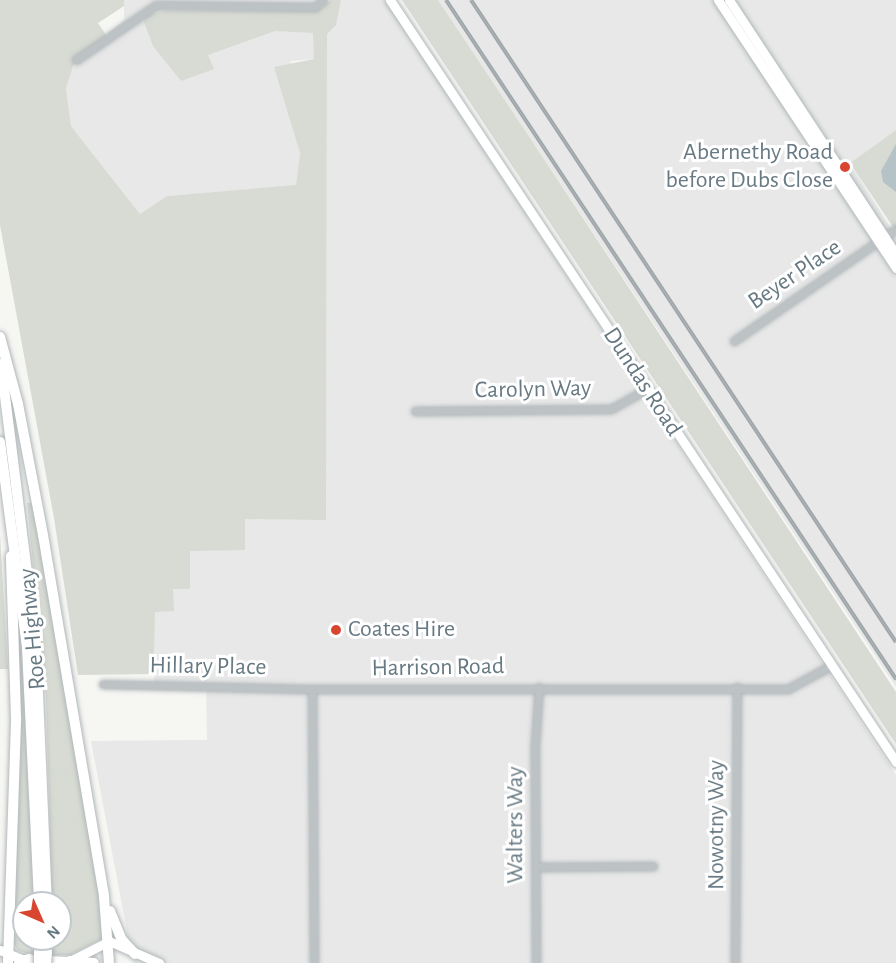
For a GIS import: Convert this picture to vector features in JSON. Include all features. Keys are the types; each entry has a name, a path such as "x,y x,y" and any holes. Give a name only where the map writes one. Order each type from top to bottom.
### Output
{"highway":[{"path":"0,337 33,480 104,897 109,963"},
{"name":"Roe Highway","path":"0,357 21,499 36,645 46,891"},
{"name":"Roe Highway","path":"0,442 11,511 28,658 38,891"},
{"path":"4,953 9,931 16,718 11,511"},
{"path":"104,897 122,940 135,954"},
{"path":"70,961 94,963"}],"main road":[{"name":"Dundas Road","path":"390,0 896,762"},
{"path":"718,0 882,239 896,254"},
{"path":"729,0 882,239 896,268"},
{"path":"4,953 36,959 70,961 109,941 159,963"}],"street":[{"path":"76,60 156,5 315,7 323,0"},
{"name":"Beyer Place","path":"734,341 896,229"},
{"name":"Carolyn Way","path":"415,411 611,409 647,389"},
{"name":"Harrison Road","path":"312,689 737,687 788,689 832,665"},
{"name":"Hillary Place","path":"103,684 312,689"},
{"name":"Walters Way","path":"536,963 539,687"},
{"name":"Nowotny Way","path":"735,963 737,687"},
{"path":"312,689 315,963"},
{"path":"536,867 653,866"}],"shaded area":[{"path":"0,0 124,0 124,6 98,23 106,35 75,60 66,88 71,126 140,214 167,196 296,185 300,153 274,67 314,59 313,33 275,31 208,55 214,69 181,81 153,46 144,22 146,15 165,11 306,11 321,8 330,0 341,0 336,25 327,34 326,520 245,519 245,550 190,551 190,589 173,589 174,611 155,612 154,674 78,675 54,518 0,225"},
{"path":"124,0 318,0 314,59 291,61 287,105 300,153 296,186 167,196 140,214 71,126 66,87 75,60 124,20"},
{"path":"336,0 385,0 896,775 896,963 133,963 91,741 207,740 206,686 154,685 155,612 173,589 190,551 244,519 326,519 327,33"},
{"path":"402,0 438,0 526,132 896,692 896,744"},
{"path":"438,0 896,0 896,130 850,163 896,236 896,687"},
{"path":"896,130 896,229 895,230 850,163"},
{"path":"896,144 896,192 883,182 881,171"},
{"path":"34,502 100,897 104,938 70,955 51,955 51,951 72,951 72,891 52,891 46,697 27,503"},
{"path":"0,535 8,669 0,669"},
{"path":"18,611 32,796 35,891 15,891 20,712"},
{"path":"18,951 34,951 34,955"}],"railway":[{"path":"446,0 896,679"},
{"path":"471,0 896,642"}],"place":[{"name":"Abernethy Road before Dubs Close","path":"845,167"},
{"name":"Coates Hire","path":"336,630"}]}
